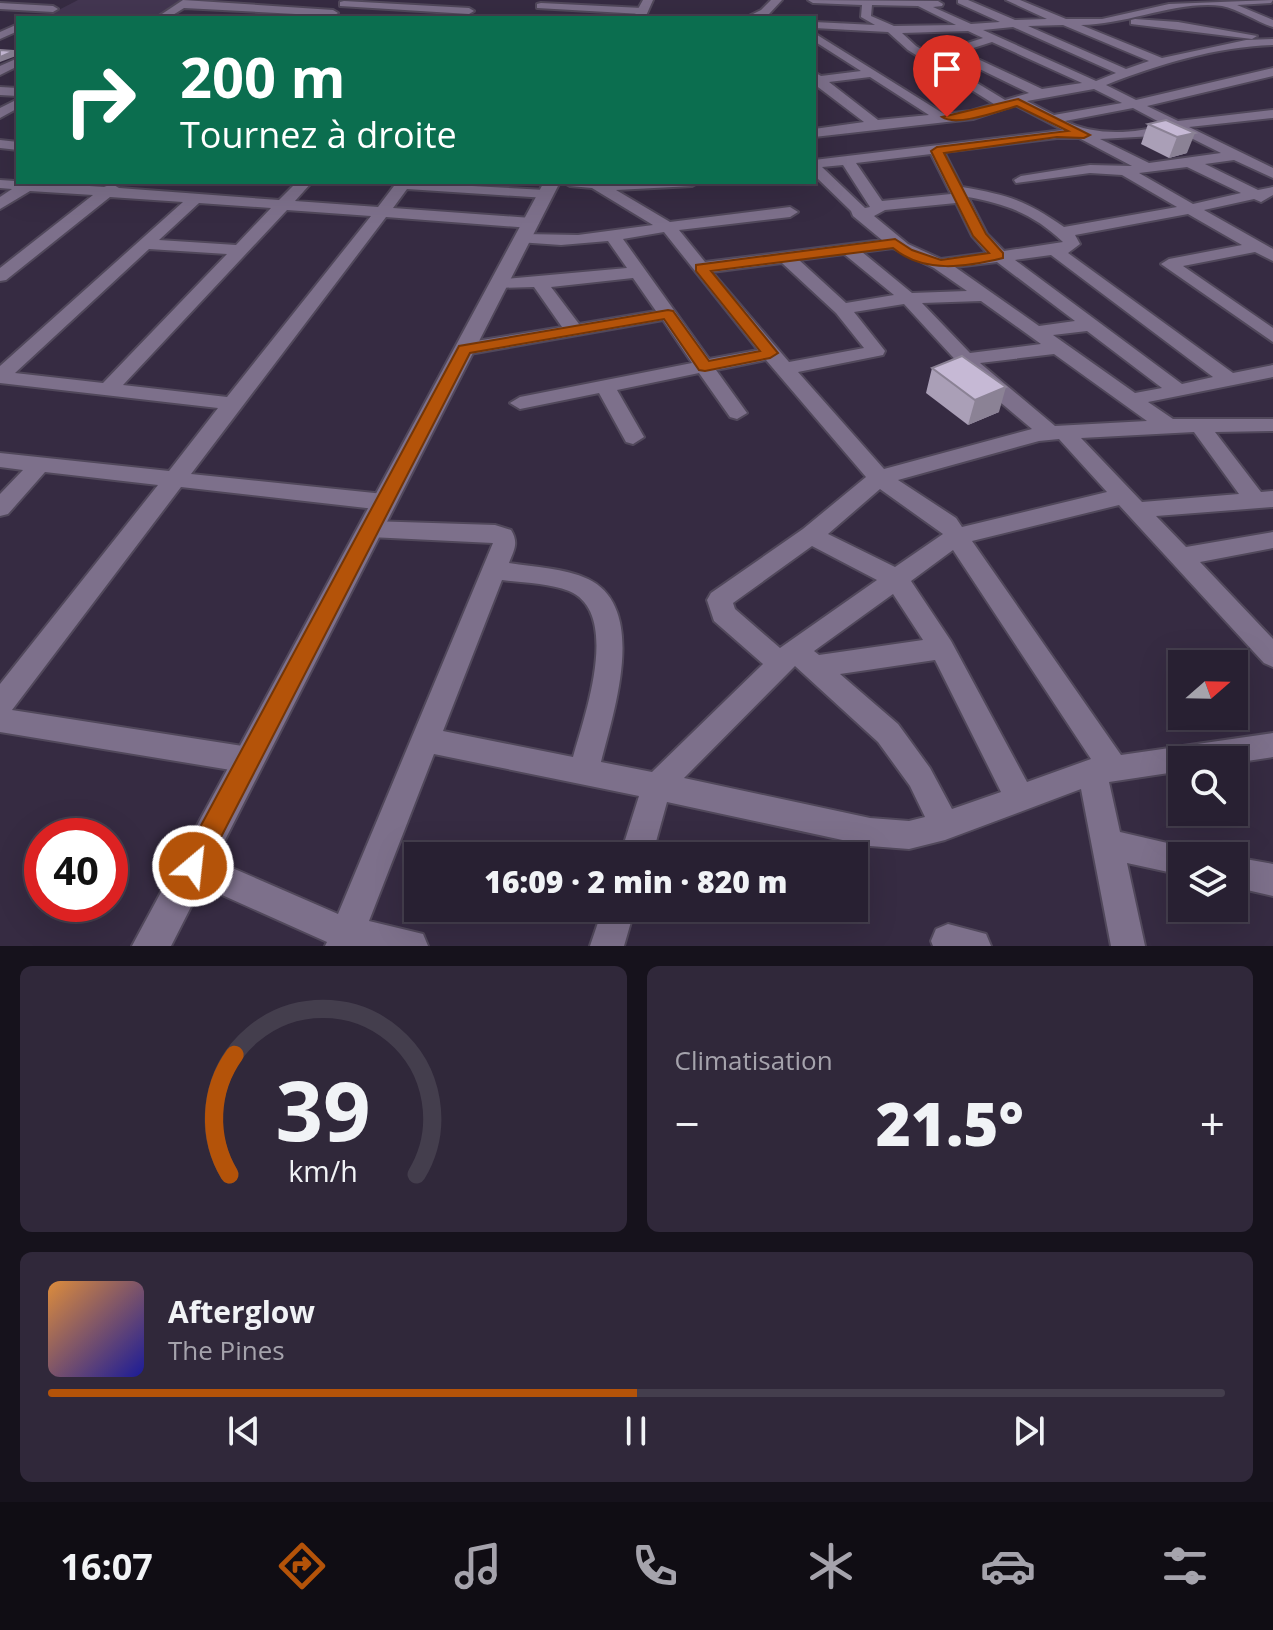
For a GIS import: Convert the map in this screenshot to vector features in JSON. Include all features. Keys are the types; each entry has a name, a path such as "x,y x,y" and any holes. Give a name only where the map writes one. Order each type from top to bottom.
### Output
{"street":[{"path":"164,16 186,2 330,16 347,2 466,14 479,0"},
{"path":"757,16 777,0"},
{"path":"804,0 802,10 966,1 1126,73"},
{"path":"813,0 867,8 912,48 1012,104 1056,119 1147,168"},
{"path":"1011,0 1161,62"},
{"path":"1152,0 1273,54"},
{"path":"1102,22 1169,7 1271,0"},
{"path":"1219,2 1273,24"},
{"path":"543,3 644,13"},
{"path":"924,4 1136,104 1273,174"},
{"path":"0,6 57,6 39,16"},
{"path":"398,16 408,8"},
{"path":"853,26 867,8"},
{"path":"816,25 926,31 1064,22 1084,16 1102,22 1178,25 1273,40"},
{"path":"816,37 942,118"},
{"path":"993,38 967,44 962,48 961,56 1040,93"},
{"path":"816,133 942,118 1012,104 1040,93 1096,85 1161,62 1273,40"},
{"path":"1196,54 1226,65 1268,74"},
{"path":"0,71 16,63"},
{"path":"816,79 875,73"},
{"path":"1056,119 1268,74"},
{"path":"816,80 875,124"},
{"path":"816,94 834,92"},
{"path":"816,166 1057,134 1122,135 1185,123 1273,114"},
{"path":"1250,116 1273,127"},
{"path":"816,120 832,130"},
{"path":"937,151 980,236 999,256 1178,390"},
{"path":"1021,180 1090,169 1125,171 1273,154"},
{"path":"848,161 877,206"},
{"path":"1189,162 1265,192 1273,203"},
{"path":"816,168 838,187 858,213 907,253 940,264 1168,426"},
{"path":"1125,171 1273,256"},
{"path":"0,184 113,187 196,198 382,212 528,231 567,243 614,238 666,206 690,184"},
{"path":"0,204 29,184"},
{"path":"108,389 303,184"},
{"path":"0,705 404,184"},
{"path":"455,184 643,184 666,206 701,268 879,478 948,524 1103,770 1107,844 1128,946"},
{"path":"595,184 666,206 790,212"},
{"path":"151,946 464,349 556,186"},
{"path":"0,276 113,187"},
{"path":"1061,232 1265,192"},
{"path":"858,213 873,212 877,206 958,194 1009,200 1027,208 1061,232 1072,244 1054,250 940,264"},
{"path":"0,376 196,198"},
{"path":"614,238 737,413"},
{"path":"701,268 895,243"},
{"path":"145,244 240,250"},
{"path":"1256,247 1169,264 1273,336"},
{"path":"849,250 908,298 980,375 1057,432 1131,503 1273,656"},
{"path":"1054,250 1229,380"},
{"path":"784,369 876,351 842,309 788,259"},
{"path":"500,284 582,280 638,272"},
{"path":"539,282 574,330"},
{"path":"842,309 908,298 985,296"},
{"path":"464,349 668,314"},
{"path":"1034,332 1091,325"},
{"path":"967,359 1056,348"},
{"path":"520,403 770,353"},
{"path":"1131,400 1273,371"},
{"path":"0,376 234,404"},
{"path":"605,386 633,437"},
{"path":"1199,425 1264,500"},
{"path":"945,826 920,777 888,733 797,661 723,614 720,600 811,535 879,478 1038,434 1199,425 1271,428"},
{"path":"0,460 384,502"},
{"path":"0,508 41,463"},
{"path":"640,842 657,786 797,661 896,579 957,536 1131,503 1264,500"},
{"path":"344,940 505,543 503,536 495,533 370,529"},
{"path":"811,535 896,579 942,648 1020,799"},
{"path":"1181,557 1273,540"},
{"path":"494,570 581,586 598,598 609,621 610,657 584,772"},
{"path":"797,661 942,648"},
{"path":"0,720 249,760"},
{"path":"424,740 870,832 909,835 945,826 1103,770 1273,745"},
{"path":"1107,844 1168,857"},
{"path":"193,866 344,940 411,946"},
{"path":"1248,875 1273,880"},
{"path":"607,946 615,922"}],"shaded area":[{"path":"78,0 183,0 157,16 47,16"}],"building":[{"path":"0,50 14,51 0,57"},
{"path":"1166,120 1195,133 1177,137 1148,124"},
{"path":"962,356 1006,387 975,400 932,368"}],"route":[{"path":"193,866 464,349 668,314 705,366 770,353 701,268 895,243 907,253 940,264 999,256 980,236 937,151 1057,134 1084,135 1018,102 973,115 947,117"}]}
